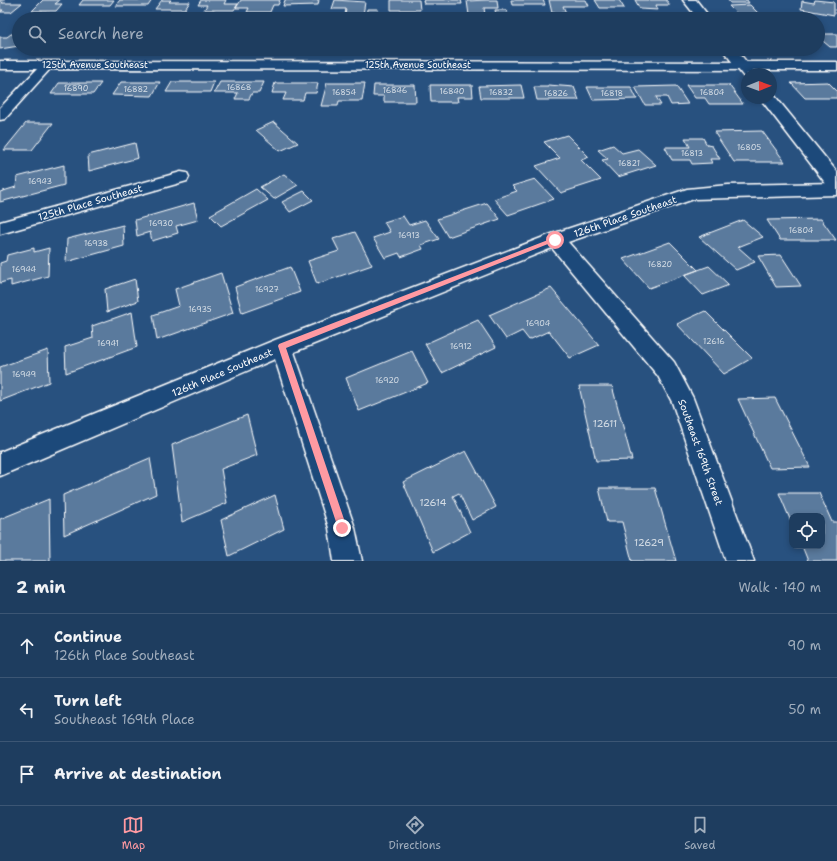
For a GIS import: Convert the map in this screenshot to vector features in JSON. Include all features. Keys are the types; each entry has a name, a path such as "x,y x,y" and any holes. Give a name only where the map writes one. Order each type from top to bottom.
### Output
{"street":[{"path":"689,0 699,12"},
{"path":"735,56 744,68"},
{"name":"125th Avenue Southeast","path":"0,65 741,70"},
{"path":"0,116 47,65"},
{"name":"125th Avenue Southeast","path":"777,69 837,66"},
{"path":"773,104 837,185"},
{"name":"125th Place Southeast","path":"0,228 181,177"},
{"name":"126th Place Southeast","path":"0,464 282,346 555,240 694,194 728,191 837,189"},
{"name":"Southeast 169th Street","path":"555,240 669,375 682,398 740,561"},
{"path":"282,346 342,528 348,561"}],"building":[{"path":"0,0 5,0 2,3 22,3 11,12 0,12 3,10 0,10"},
{"path":"43,0 60,0 55,4 62,4 56,11 32,11"},
{"path":"83,0 114,0 110,5 79,5"},
{"path":"120,0 152,0 148,6 115,6"},
{"path":"162,0 171,0 169,2 190,2 185,9 155,9"},
{"path":"201,0 226,0 224,4 238,4 234,10 204,10 207,5 198,5"},
{"path":"241,0 280,0 278,5 273,5 270,12 247,12 249,8 236,8"},
{"path":"285,0 319,0 318,5 283,6"},
{"path":"335,0 365,2 363,12 346,12 346,9 332,9"},
{"path":"391,0 419,0 420,10 391,10"},
{"path":"423,0 461,0 462,4 424,4"},
{"path":"497,0 498,8 484,8 485,12 469,12 467,1"},
{"path":"511,0 543,0 545,5 512,5"},
{"path":"549,0 586,0 589,6 563,6 566,12 552,12"},
{"path":"595,0 619,0 624,8 600,8"},
{"path":"635,0 666,0 670,5 656,5 658,10 640,9"},
{"path":"728,0 747,0 749,3 730,3"},
{"path":"815,0 834,2 834,15 825,13 825,12 801,9 802,1 814,3"},
{"path":"750,5 757,12 735,12 729,6"},
{"path":"367,9 378,9 378,12 367,12"},
{"path":"495,10 506,10 507,12 495,12"},
{"path":"12,34 12,47 0,49 0,37 7,37"},
{"path":"825,34 837,34 837,47 830,47 825,43"},
{"path":"121,82 160,82 152,96 112,95"},
{"path":"172,82 214,82 210,92 166,92"},
{"path":"220,82 264,82 259,93 252,93 249,99 235,99 238,93 214,93"},
{"path":"828,82 837,91 837,98 805,98 791,83"},
{"path":"59,83 101,83 93,94 51,94"},
{"path":"275,83 318,83 316,93 305,93 303,100 283,100 286,93 272,93"},
{"path":"327,83 365,83 362,101 339,101 338,106 321,106"},
{"path":"374,85 415,85 416,102 384,102 384,96 373,96"},
{"path":"430,85 472,85 473,97 457,97 458,102 431,102"},
{"path":"521,85 524,98 481,98 479,86"},
{"path":"548,85 574,87 579,100 537,100 534,87 548,87"},
{"path":"686,85 729,85 741,101 741,104 709,104 705,98 695,98"},
{"path":"676,86 688,104 671,105 667,97 656,97 661,105 645,105 635,87"},
{"path":"587,87 631,87 637,99 593,100"},
{"path":"274,122 298,143 280,151 256,130"},
{"path":"26,123 53,123 32,150 4,150"},
{"path":"762,131 785,162 734,162 714,132"},
{"path":"567,135 589,157 581,160 601,180 561,193 536,166 560,158 544,142"},
{"path":"685,138 703,138 707,145 712,146 720,159 710,159 712,163 692,164 690,160 672,160 665,147 690,147"},
{"path":"135,143 138,158 89,171 88,155"},
{"path":"613,145 622,153 638,149 656,165 618,177 602,160 608,159 598,150"},
{"path":"64,165 64,185 0,202 0,192 16,187 17,177"},
{"path":"284,174 298,185 274,199 260,187"},
{"path":"535,179 554,199 508,215 494,199 517,191 512,186"},
{"path":"256,189 268,200 221,226 210,215"},
{"path":"304,191 313,200 290,212 282,202"},
{"path":"194,203 198,220 176,226 178,233 152,241 150,232 137,236 135,220"},
{"path":"487,203 500,219 448,237 437,219"},
{"path":"403,216 409,225 425,220 439,239 421,245 423,249 401,257 399,253 385,258 373,238 390,232 384,222"},
{"path":"821,219 836,240 780,240 767,220"},
{"path":"743,220 763,237 738,247 755,262 736,270 699,237"},
{"path":"123,225 124,246 66,262 67,239"},
{"path":"355,232 372,265 317,284 308,261 339,251 333,239"},
{"path":"670,242 698,270 649,288 623,259"},
{"path":"34,248 34,252 49,248 48,276 11,286 11,280 0,283 0,263 6,261 7,255"},
{"path":"781,255 801,286 776,287 758,256"},
{"path":"709,266 729,285 703,295 684,275"},
{"path":"290,267 300,292 242,313 235,287"},
{"path":"221,273 233,313 157,340 153,315 179,306 175,289"},
{"path":"135,279 138,301 107,312 105,289"},
{"path":"551,288 599,345 570,358 549,331 529,340 522,331 506,339 489,315"},
{"path":"705,311 752,358 724,374 677,324"},
{"path":"132,312 137,347 66,373 65,347 93,338 92,326"},
{"path":"478,320 496,347 442,373 425,344"},
{"path":"48,350 49,382 0,401 0,367"},
{"path":"412,351 428,383 359,411 346,378"},
{"path":"579,386 612,386 632,460 596,461"},
{"path":"775,398 810,467 770,468 738,399"},
{"path":"247,415 257,455 221,469 227,503 182,522 172,445"},
{"path":"466,451 496,507 472,520 459,493 453,496 470,532 433,552 403,482"},
{"path":"150,458 156,494 64,535 63,495"},
{"path":"599,488 655,488 676,561 632,561 622,522 607,522"},
{"path":"779,493 819,493 832,522 837,522 837,561 808,561 803,549 825,549 825,513 789,513 789,517"},
{"path":"275,495 284,529 229,556 221,520"},
{"path":"49,499 50,561 0,561 0,519"}],"route":[{"path":"342,528 282,346 555,240"}]}
